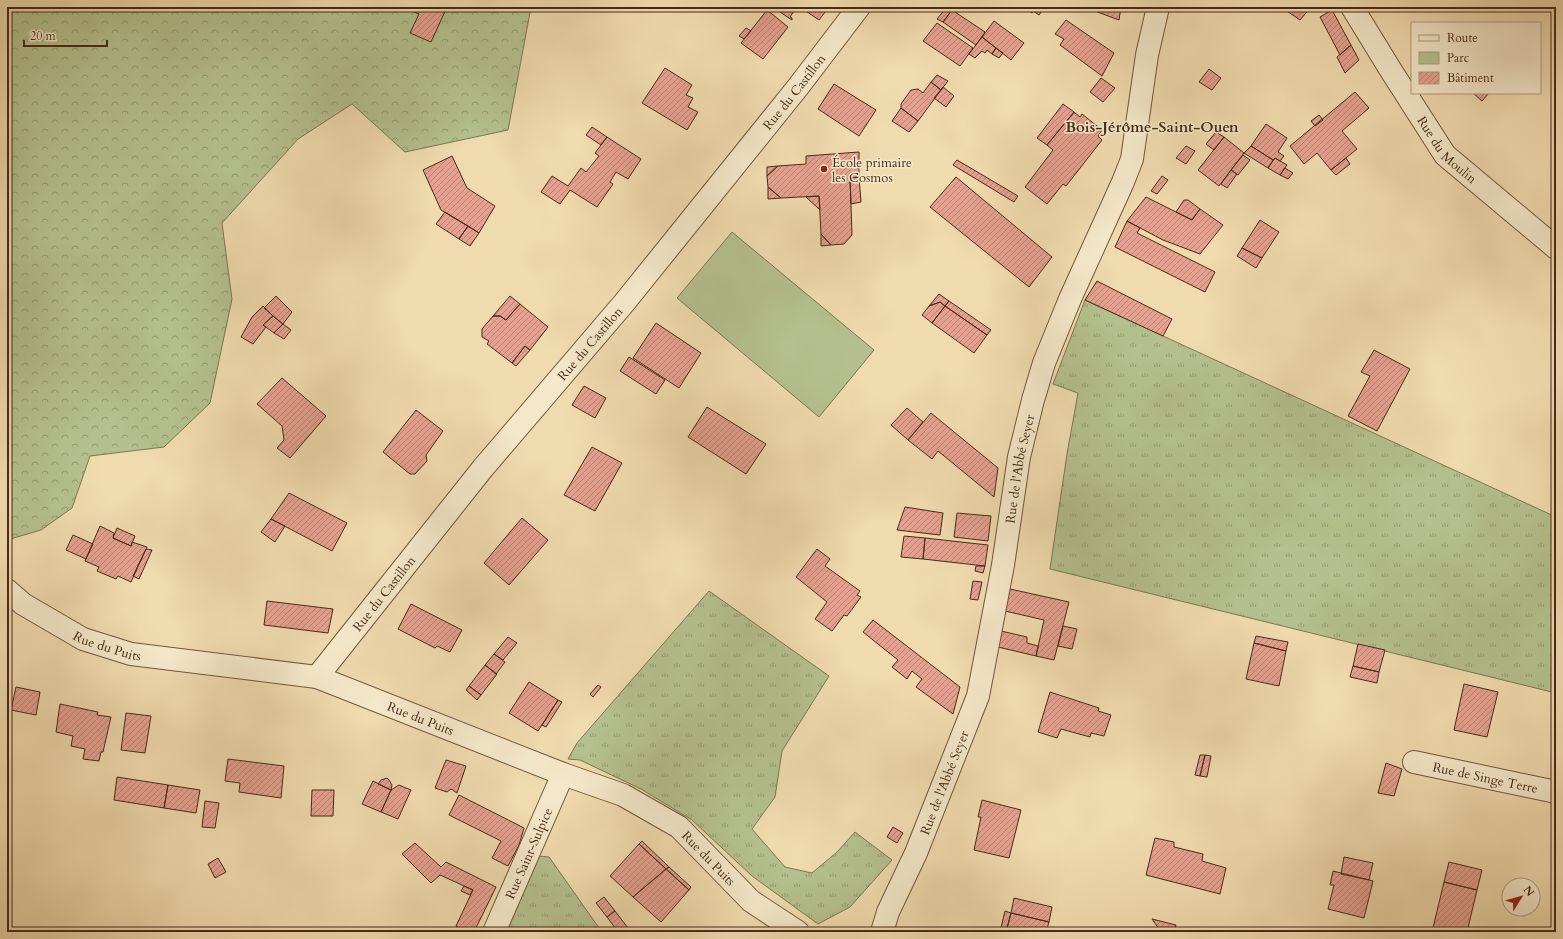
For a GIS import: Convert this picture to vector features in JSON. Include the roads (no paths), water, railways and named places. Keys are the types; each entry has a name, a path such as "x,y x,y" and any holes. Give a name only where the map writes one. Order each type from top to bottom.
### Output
{"street":[{"name":"Rue du Castillon","path":"317,677 483,468 629,297 798,87 859,7"},
{"name":"Rue de l'Abbé Seyer","path":"882,932 888,912 916,853 978,696 1003,565 1019,457 1033,400 1044,364 1070,299 1120,190 1132,159 1147,55 1158,7"},
{"name":"Rue du Moulin","path":"1352,7 1445,155 1556,248"},
{"name":"Rue du Puits","path":"7,590 22,604 83,640 131,654 317,677 563,774 623,795 679,827 751,901 798,932"},
{"name":"Rue de Singe Terre","path":"1414,762 1556,792"},
{"name":"Rue Saint-Sulpice","path":"494,932 563,774"}],"place":[{"name":"École primaire les Cosmos","path":"824,169"}],"district":[{"name":"Bois-Jérôme-Saint-Ouen","path":"1152,127"}]}
